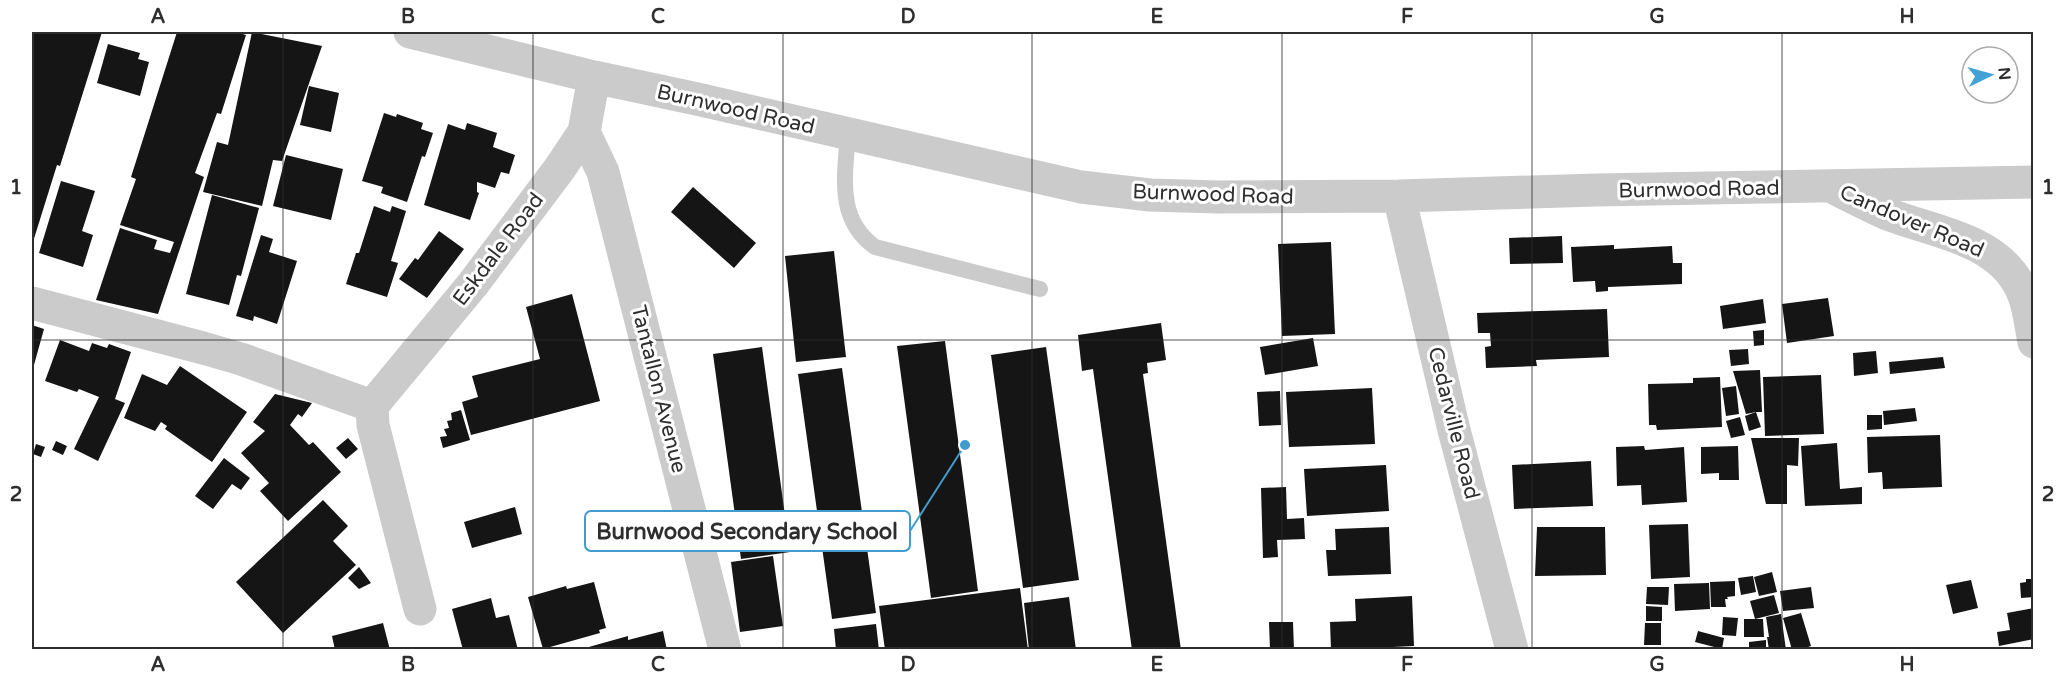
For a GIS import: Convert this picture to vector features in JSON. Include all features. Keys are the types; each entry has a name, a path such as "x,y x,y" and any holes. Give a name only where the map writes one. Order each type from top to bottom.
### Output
{"street":[{"name":"Burnwood Road","path":"410,32 594,77 1081,187 1150,195 1399,196 2034,182"},
{"name":"Eskdale Road","path":"372,406 473,284 560,168 584,132 594,77"},
{"name":"Tantallon Avenue","path":"584,132 603,172 725,650"},
{"name":"Candover Road","path":"1832,187 1885,213 1982,248 2006,266 2026,275 2026,301 2034,342"},
{"name":"Cedarville Road","path":"1399,196 1454,430 1512,650"},
{"path":"32,303 203,348 372,406 373,425 420,609"}],"lane":[{"path":"848,134 844,193 849,212 864,239 875,247 1040,289"}],"building":[{"path":"32,32 102,32 60,166 57,165 32,245"},
{"path":"177,32 236,32 246,35 221,114 217,113 195,173 204,177 158,314 96,300 120,228 157,240 154,249 170,253 174,242 120,225 136,179 131,177"},
{"path":"252,32 322,46 282,161 273,160 262,206 203,192 217,142 228,145"},
{"path":"108,44 140,53 138,59 149,62 140,96 97,83"},
{"path":"309,86 339,93 331,132 300,125"},
{"path":"384,113 396,117 397,114 423,123 421,129 433,133 425,157 422,156 407,202 381,193 383,187 362,181"},
{"path":"467,123 497,133 493,147 515,155 509,174 501,172 495,188 477,182 479,193 470,220 424,205 448,124 465,130"},
{"path":"286,155 343,169 331,220 273,206"},
{"path":"61,181 95,191 82,231 93,235 83,267 39,253"},
{"path":"693,187 756,243 734,268 671,212"},
{"path":"212,195 259,208 241,276 237,275 229,305 186,294"},
{"path":"374,206 390,212 392,206 406,211 391,261 398,263 387,297 346,284"},
{"path":"439,231 464,249 427,298 399,279 415,258 418,260"},
{"path":"261,235 273,239 269,252 297,261 277,324 254,316 253,321 236,316"},
{"path":"1562,236 1563,263 1510,264 1509,238"},
{"path":"1331,242 1335,334 1282,336 1278,244"},
{"path":"1614,245 1614,249 1672,246 1673,263 1682,263 1682,284 1608,287 1608,291 1596,292 1595,281 1573,282 1571,247"},
{"path":"834,251 846,357 796,362 785,256"},
{"path":"572,294 600,401 471,435 462,402 478,397 472,376 540,359 526,307"},
{"path":"1828,298 1834,336 1787,343 1782,304"},
{"path":"1763,299 1766,323 1723,329 1720,306"},
{"path":"1607,309 1609,357 1536,360 1537,366 1486,368 1485,347 1491,346 1490,333 1478,333 1477,313"},
{"path":"1161,323 1166,360 1147,363 1148,373 1143,374 1181,650 1132,650 1093,369 1082,371 1078,335"},
{"path":"32,325 44,329 32,372"},
{"path":"1764,330 1764,345 1754,346 1753,331"},
{"path":"1313,338 1318,366 1265,375 1260,347"},
{"path":"60,340 89,351 92,343 107,348 109,344 131,352 115,399 125,403 98,461 74,449 99,397 79,389 77,392 45,381"},
{"path":"945,341 978,591 931,598 897,346"},
{"path":"762,347 790,552 741,559 713,354"},
{"path":"1046,347 1079,580 1023,588 991,355"},
{"path":"1748,349 1749,364 1731,366 1729,350"},
{"path":"1876,351 1878,373 1854,376 1853,353"},
{"path":"1943,357 1945,368 1890,374 1889,362"},
{"path":"180,366 247,412 212,462 165,429 167,426 161,422 155,431 124,418 142,374 167,385"},
{"path":"842,368 876,613 832,619 798,374"},
{"path":"1760,370 1762,412 1746,414 1733,371"},
{"path":"1821,375 1824,434 1765,436 1763,377"},
{"path":"1720,377 1722,427 1657,430 1656,425 1649,425 1648,384 1693,383 1693,378"},
{"path":"1736,386 1739,414 1726,416 1722,388"},
{"path":"1372,388 1375,444 1289,447 1286,392"},
{"path":"1280,391 1281,425 1259,426 1257,392"},
{"path":"275,394 312,403 302,417 298,414 290,425 309,445 313,442 341,472 288,521 260,491 269,483 241,453 265,431 253,422"},
{"path":"1915,408 1917,421 1884,425 1883,411"},
{"path":"461,410 470,440 443,448 440,437 447,436 444,429 449,428 447,421 452,420 451,413"},
{"path":"1756,412 1761,427 1749,431 1745,416"},
{"path":"1867,415 1882,415 1882,429 1867,430"},
{"path":"1740,417 1745,435 1731,438 1726,421"},
{"path":"1940,435 1942,487 1883,489 1882,472 1868,473 1867,437"},
{"path":"348,438 358,449 346,459 336,448"},
{"path":"1751,438 1799,438 1798,466 1787,465 1787,504 1766,504"},
{"path":"56,441 67,446 63,455 52,450"},
{"path":"1837,443 1840,489 1862,487 1862,504 1805,506 1801,446"},
{"path":"36,444 45,447 41,457 33,454"},
{"path":"1644,446 1645,450 1684,447 1687,502 1642,505 1641,485 1617,486 1616,447"},
{"path":"1738,446 1739,480 1719,480 1719,473 1701,474 1701,447"},
{"path":"224,458 250,478 241,490 232,484 213,509 195,496"},
{"path":"1591,461 1593,506 1514,509 1512,465"},
{"path":"1386,465 1389,511 1307,516 1304,469"},
{"path":"1286,487 1287,519 1304,518 1305,539 1277,540 1278,557 1263,558 1261,488"},
{"path":"323,500 348,526 333,541 356,565 283,633 236,582"},
{"path":"515,507 522,534 472,548 464,522"},
{"path":"1688,524 1690,577 1651,579 1649,525"},
{"path":"1389,527 1391,574 1328,576 1326,550 1336,550 1335,529"},
{"path":"1537,527 1605,527 1606,575 1535,576"},
{"path":"773,556 783,626 740,632 731,562"},
{"path":"359,567 371,583 359,589 348,578"},
{"path":"1772,572 1777,592 1759,596 1754,577"},
{"path":"1753,576 1756,592 1741,595 1738,578"},
{"path":"2026,579 2034,579 2034,597 2021,598 2020,583 2026,582"},
{"path":"1971,580 1978,608 1953,614 1946,585"},
{"path":"1735,581 1735,596 1725,599 1726,607 1711,607 1710,582"},
{"path":"594,582 606,628 599,630 600,633 543,649 528,597 566,586 567,589"},
{"path":"1709,583 1710,609 1675,611 1674,584"},
{"path":"1647,587 1669,587 1668,605 1646,604"},
{"path":"1811,587 1814,608 1783,611 1780,591"},
{"path":"1020,588 1028,650 885,650 879,606"},
{"path":"1774,595 1779,613 1755,619 1750,601"},
{"path":"1412,596 1414,646 1331,650 1330,622 1356,621 1355,599"},
{"path":"1069,597 1076,650 1029,650 1024,603"},
{"path":"491,598 496,618 509,615 518,650 463,650 452,609"},
{"path":"1646,606 1662,607 1662,621 1646,621"},
{"path":"2034,608 2034,639 1999,646 1997,632 2010,630 2007,613"},
{"path":"1801,613 1811,646 1808,647 1809,650 1792,650 1783,618"},
{"path":"1781,614 1786,650 1769,650 1766,617"},
{"path":"1723,617 1738,618 1736,636 1722,635"},
{"path":"1744,619 1763,619 1764,637 1744,637"},
{"path":"1269,622 1293,622 1294,650 1270,650"},
{"path":"383,623 390,650 335,650 332,636"},
{"path":"1645,623 1661,623 1661,645 1644,645"},
{"path":"876,624 879,650 836,650 834,629"},
{"path":"663,631 667,650 578,650 628,636 628,640"},
{"path":"1698,631 1724,638 1722,649 1695,642"},
{"path":"1766,640 1766,650 1749,650 1749,642"}],"place":[{"name":"Burnwood Secondary School","path":"965,445"}]}
